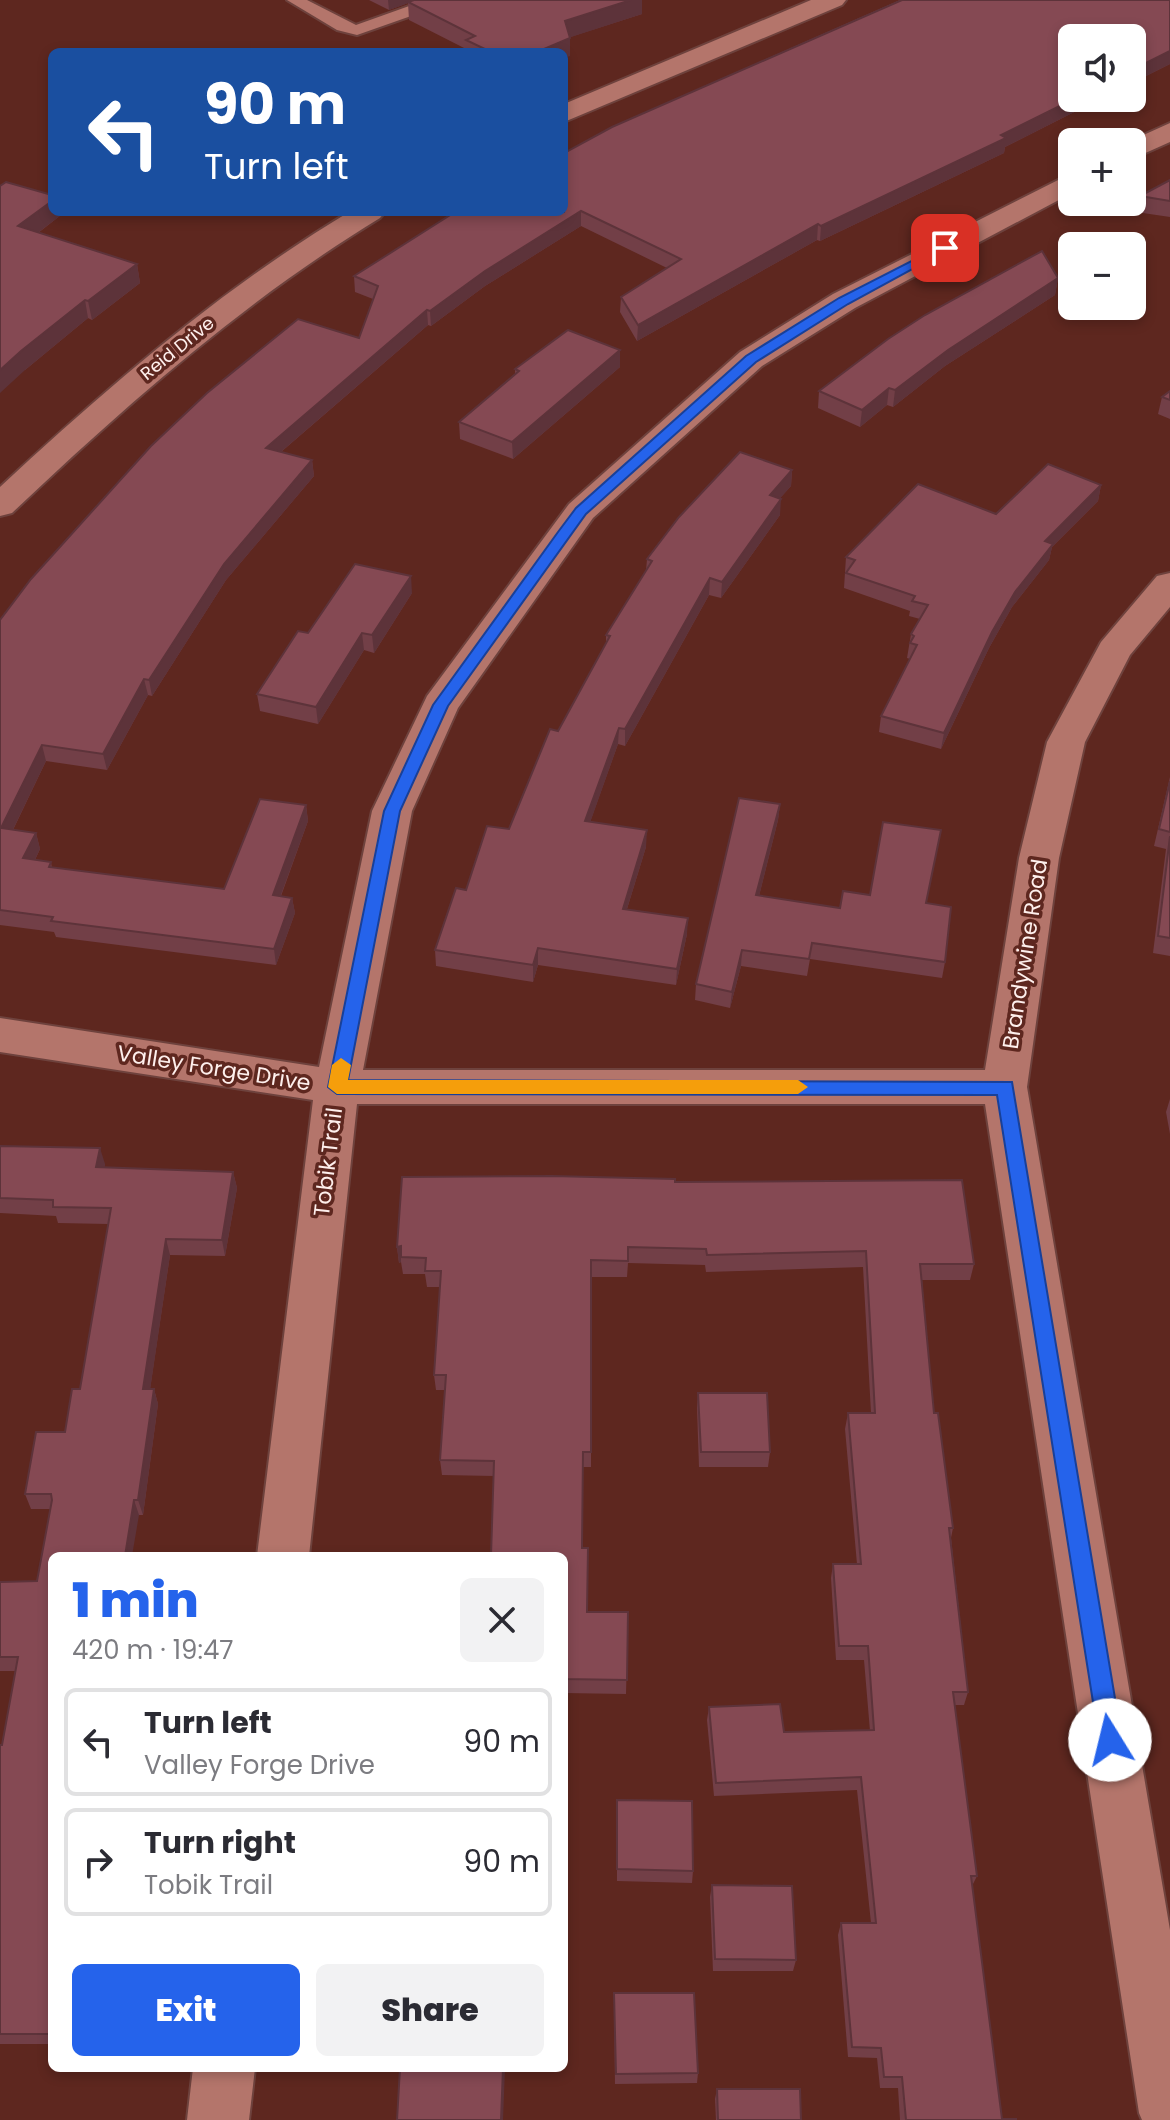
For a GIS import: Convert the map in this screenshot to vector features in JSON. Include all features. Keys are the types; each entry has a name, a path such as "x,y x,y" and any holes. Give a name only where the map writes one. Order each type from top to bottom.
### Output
{"street":[{"path":"568,112 833,0"},
{"path":"1146,144 1170,131"},
{"name":"Tobik Trail","path":"283,1552 337,1087 392,811 440,705 581,511 751,359 844,301 1058,189"},
{"name":"Reid Drive","path":"0,506 181,342 310,246 363,216"},
{"name":"Brandywine Road","path":"1170,584 1114,650 1066,742 1039,858 1005,1087 1170,2113"},
{"name":"Valley Forge Drive","path":"0,1035 337,1087 1005,1087"},
{"path":"218,2120 224,2072"}],"lane":[{"path":"295,0 343,26 357,30 442,0"}],"building":[{"path":"631,0 565,21 570,38 546,48 483,48 466,40 475,36 408,2"},
{"path":"902,0 1170,0 1170,51 1146,63 1146,24 1058,24 1058,107 1001,135 1006,138 821,226 818,224 638,325 621,297 681,259 581,211 485,271 430,311 427,310 266,448 312,460 224,564 149,680 144,679 103,754 42,745 1,828 36,833 23,858 51,862 49,867 224,889 260,799 306,805 273,895 292,898 274,949 51,921 53,917 0,910 0,620 31,579 151,446 207,393 298,319 359,338 378,286 354,276 449,216 568,216 568,151 612,127"},
{"path":"1170,180 1170,201 1146,197 1146,193"},
{"path":"6,182 48,194 48,204 18,226 137,264 88,301 85,300 0,370 0,186"},
{"path":"1042,251 1058,278 948,350 895,390 889,388 862,410 819,391 925,315"},
{"path":"568,330 620,350 512,442 459,422 519,371 515,369"},
{"path":"740,452 792,470 770,495 781,499 722,582 710,578 625,729 619,728 585,821 647,830 623,909 688,918 677,969 538,948 533,965 435,950 456,888 466,890 487,826 509,829 550,729 558,731 610,636 606,635 652,561 647,559 679,517"},
{"path":"1048,464 1101,485 1045,541 1053,544 1015,592 992,632 944,733 881,716 917,645 910,643 914,636 911,634 928,605 912,601 915,596 846,573 855,560 846,557 918,484 996,514"},
{"path":"355,564 411,576 372,635 362,633 316,707 257,694 298,631 308,633"},
{"path":"1170,781 1170,832 1159,829"},
{"path":"739,798 780,804 756,895 840,908 843,891 870,895 883,822 941,830 926,903 951,907 945,962 812,943 809,959 742,950 732,992 696,984"},
{"path":"1170,836 1170,938 1158,936"},
{"path":"0,1146 100,1148 96,1167 233,1172 222,1240 166,1239 143,1389 154,1389 138,1500 134,1500 126,1552 48,1552 48,2034 0,2034 0,1745 18,1657 0,1657 0,1582 37,1581 52,1500 51,1494 25,1494 36,1432 65,1432 72,1389 80,1389 111,1208 53,1207 53,1200 0,1198"},
{"path":"552,1176 675,1179 675,1182 962,1180 974,1264 920,1264 934,1413 938,1413 953,1528 949,1528 968,1692 953,1692 977,1876 971,1876 1002,2119 1016,2120 906,2120 902,2077 884,2077 881,2048 852,2047 841,1923 876,1923 861,1777 716,1783 709,1707 780,1704 784,1732 874,1730 868,1646 839,1646 833,1564 861,1564 848,1413 875,1413 866,1251 707,1255 706,1249 628,1247 628,1261 591,1260 591,1452 583,1452 582,1548 588,1548 587,1612 628,1612 627,1680 568,1679 568,1552 491,1552 494,1461 440,1460 446,1375 434,1375 441,1271 425,1271 426,1258 401,1257 401,1246 397,1247 402,1177"},
{"path":"698,1393 767,1393 770,1452 701,1452"},
{"path":"617,1800 692,1801 693,1871 617,1869"},
{"path":"712,1885 792,1886 796,1960 715,1959"},
{"path":"614,1993 694,1993 698,2073 616,2074"},
{"path":"400,2072 503,2072 501,2120 397,2120"},
{"path":"717,2089 800,2089 801,2120 718,2120"}],"slow traffic":[{"path":"341,1065 337,1087 798,1087"}],"route":[{"path":"945,248 844,301 751,359 581,511 563,535 440,705 392,811 337,1087 1005,1087 1110,1740"}]}
